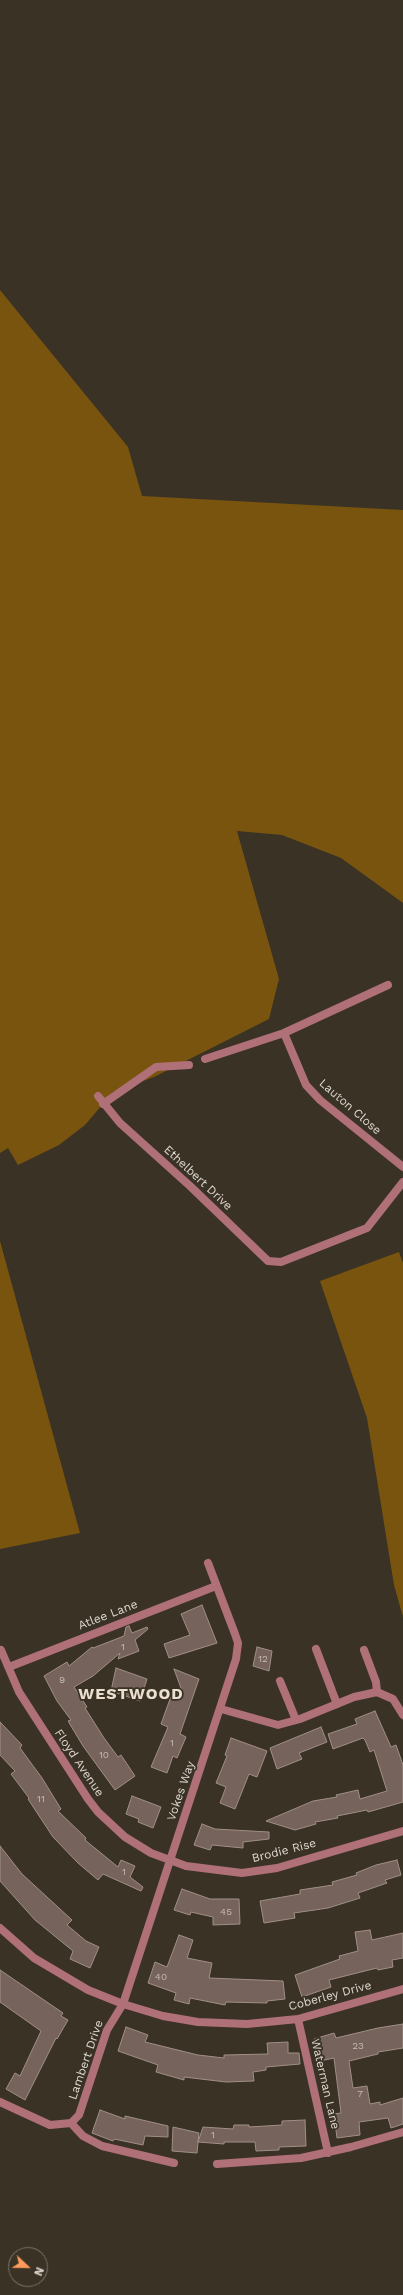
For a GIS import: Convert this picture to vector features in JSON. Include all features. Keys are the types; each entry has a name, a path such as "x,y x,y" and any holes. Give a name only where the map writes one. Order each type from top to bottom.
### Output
{"street":[{"path":"205,1059 284,1033 388,985"},
{"name":"Lauton Close","path":"284,1033 306,1084 320,1100 403,1167"},
{"path":"103,1104 156,1067 189,1065"},
{"name":"Ethelbert Drive","path":"98,1096 120,1124 190,1186 268,1261 281,1262 367,1228 403,1182"},
{"name":"Vokes Way","path":"123,2004 221,1709 236,1659 238,1643 208,1563"},
{"name":"Atlee Lane","path":"9,1667 216,1586"},
{"path":"316,1649 337,1704"},
{"name":"Floyd Avenue","path":"1,1650 20,1692 37,1722 98,1812 125,1837 151,1853 170,1860"},
{"path":"364,1650 376,1682 377,1692"},
{"path":"280,1681 296,1720"},
{"path":"221,1709 272,1725 284,1724 365,1693 377,1692 393,1699 403,1715"},
{"name":"Brodie Rise","path":"170,1860 186,1866 210,1871 255,1872 277,1868 403,1831"},
{"name":"Coberley Drive","path":"0,1928 47,1966 88,1990 123,2004 163,2016 223,2024 247,2024 298,2019 403,1988"},
{"name":"Lambert Drive","path":"71,2123 79,2115 107,2030 123,2004"},
{"name":"Waterman Lane","path":"298,2019 328,2153"},
{"path":"0,2102 50,2125 71,2123 83,2136 102,2146 174,2163"},
{"path":"217,2164 252,2163 328,2153 403,2132"}],"shaded area":[{"path":"0,290 128,447 142,496 403,510 403,903 341,858 282,835 237,831 279,979 269,1019 154,1077 113,1092 85,1125 59,1145 18,1165 8,1148 0,1153"},
{"path":"0,1241 80,1533 0,1549"},
{"path":"399,1252 403,1263 403,1617 394,1585 367,1418 320,1281"}],"building":[{"path":"202,1605 217,1643 169,1658 164,1644 190,1635 181,1614"},
{"path":"129,1626 132,1633 147,1627 148,1629 135,1640 139,1651 118,1659 120,1653 93,1676 74,1687 104,1738 118,1757 121,1755 135,1776 115,1790 83,1746 68,1721 71,1720 57,1701 44,1676 67,1662 69,1666 92,1647 93,1648 124,1636 126,1627"},
{"path":"257,1647 272,1651 269,1671 253,1666"},
{"path":"116,1668 147,1679 140,1701 111,1691"},
{"path":"174,1669 199,1679 180,1734 186,1737 177,1758 173,1756 167,1773 151,1767 168,1727 161,1724 174,1688 182,1691"},
{"path":"375,1711 391,1747 396,1745 403,1765 403,1802 368,1812 367,1810 337,1816 338,1818 315,1822 316,1824 295,1830 266,1821 313,1801 337,1797 336,1795 358,1790 360,1799 387,1791 374,1750 370,1752 363,1738 333,1749 328,1734 357,1724 355,1719"},
{"path":"0,1722 22,1745 20,1748 42,1778 61,1809 58,1811 86,1838 85,1840 118,1867 121,1860 135,1866 130,1877 143,1887 141,1891 103,1874 98,1880 78,1863 53,1837 28,1799 29,1798 11,1774 15,1771 0,1755"},
{"path":"321,1727 327,1742 299,1753 302,1759 277,1769 270,1748"},
{"path":"231,1738 267,1751 257,1777 249,1774 235,1809 220,1803 226,1787 216,1783 227,1756 225,1755"},
{"path":"132,1796 161,1807 153,1828 138,1822 139,1819 126,1814"},
{"path":"202,1824 215,1829 269,1832 269,1839 243,1842 243,1848 212,1845 210,1850 194,1845"},
{"path":"0,1846 22,1874 72,1920 67,1925 86,1941 99,1947 90,1968 70,1959 73,1951 35,1920 0,1881"},
{"path":"397,1860 401,1875 385,1880 387,1883 358,1893 360,1898 328,1908 294,1913 295,1918 264,1923 260,1901 300,1894 300,1890 333,1885 332,1882 357,1875 356,1873 376,1865"},
{"path":"182,1889 210,1899 239,1899 240,1924 213,1925 213,1917 191,1912 190,1915 174,1910"},
{"path":"370,1930 372,1940 403,1933 403,1958 392,1960 393,1967 378,1970 377,1968 329,1980 331,1987 302,1997 295,1975 340,1959 339,1956 358,1951 355,1932"},
{"path":"179,1935 193,1940 187,1958 212,1963 209,1978 283,1981 285,1999 267,2001 267,2003 226,2002 225,2005 190,1998 189,2004 174,2000 176,1993 148,1983 155,1962 167,1967"},
{"path":"0,1970 63,2013 61,2016 68,2020 57,2039 56,2038 25,2100 6,2089 15,2073 20,2076 41,2031 0,2002"},
{"path":"403,2024 403,2048 378,2052 378,2054 349,2061 353,2088 367,2086 370,2104 380,2102 380,2105 403,2098 403,2124 391,2128 388,2118 359,2122 360,2135 337,2138 334,2114 341,2113 334,2058 320,2061 314,2039 334,2033 336,2038"},
{"path":"126,2027 148,2035 145,2042 198,2055 224,2058 224,2055 268,2054 267,2043 288,2042 288,2053 299,2053 300,2064 266,2067 266,2070 253,2072 254,2081 226,2082 184,2077 184,2080 156,2072 158,2065 118,2051"},
{"path":"100,2110 125,2119 125,2116 168,2126 168,2137 145,2136 143,2145 114,2139 113,2141 92,2133"},
{"path":"305,2120 306,2146 279,2147 279,2150 256,2151 255,2142 224,2142 224,2144 198,2142 203,2127 233,2129 234,2125 249,2125 249,2127 282,2125 282,2121"},
{"path":"173,2127 199,2133 197,2153 172,2151"}],"district":[{"name":"WESTWOOD","path":"131,1694"}]}
